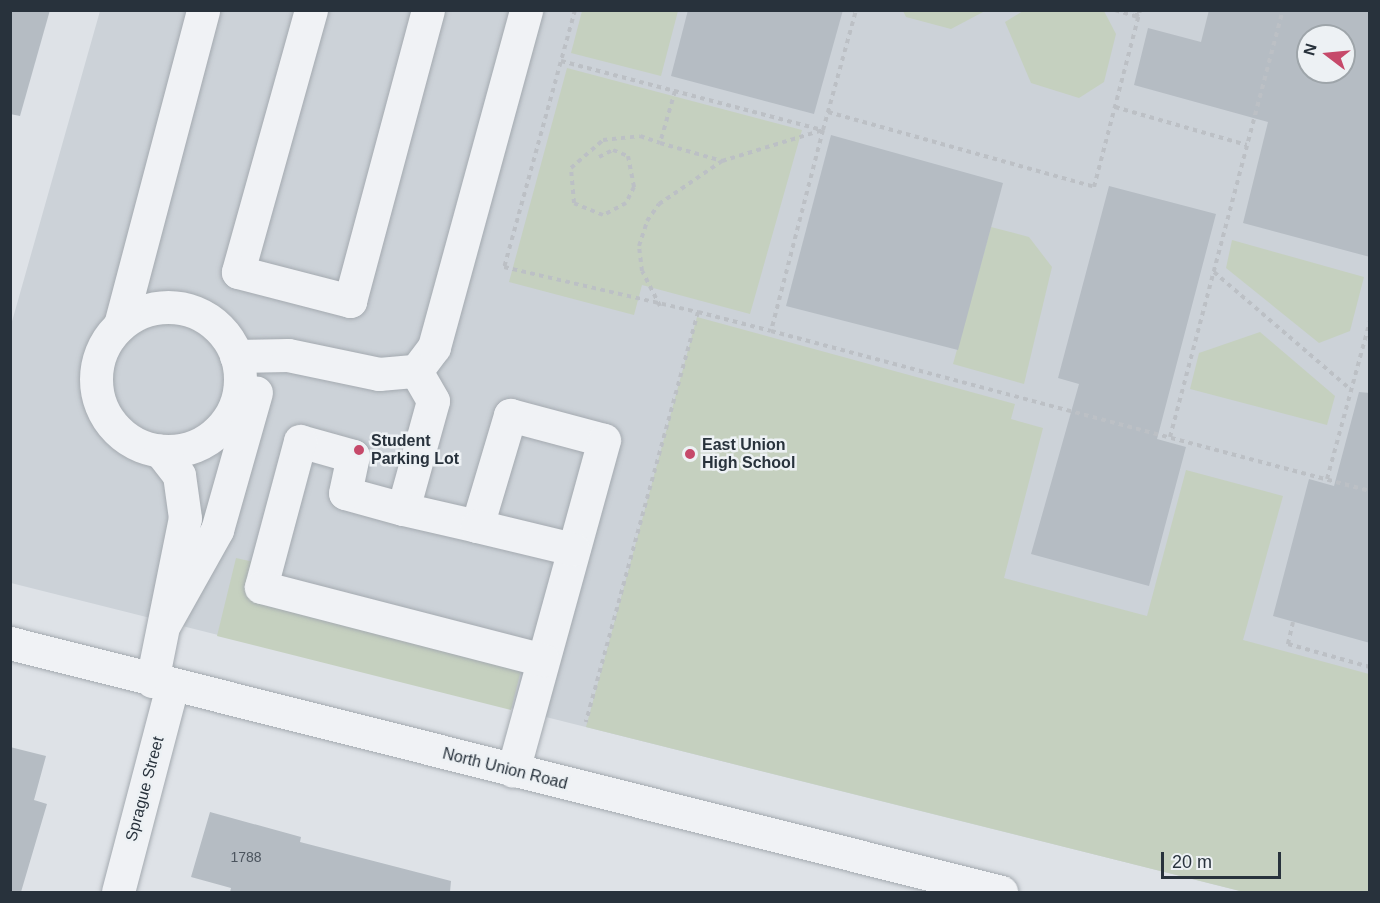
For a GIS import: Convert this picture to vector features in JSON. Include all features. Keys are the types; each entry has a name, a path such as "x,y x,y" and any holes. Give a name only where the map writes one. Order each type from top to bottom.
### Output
{"street":[{"path":"120,326 203,10"},
{"path":"311,10 238,272 350,301 428,10"},
{"path":"403,509 433,401 425,359 526,10"},
{"path":"251,357 240,380 236,404 224,424 206,440 184,450 160,452 137,445 117,431 103,412 96,390 97,366 105,344 120,326 140,312 163,307 186,309 208,319 251,357 288,355 379,374 425,359"},
{"path":"165,623 217,530 251,357"},
{"path":"477,526 510,415 604,440 513,771"},
{"path":"543,660 261,587 300,441 353,456 345,493 573,549"},
{"path":"160,452 179,475 185,518 165,623"},
{"name":"Sprague Street","path":"118,892 162,684 165,623"},
{"name":"North Union Road","path":"10,644 162,684 1001,892"}],"path":[{"path":"575,10 504,267 660,306 698,312 1370,490"},
{"path":"771,331 856,10"},
{"path":"1115,10 1138,17"},
{"path":"1135,10 1138,17"},
{"path":"828,112 1095,187 1140,10"},
{"path":"1170,437 1283,10"},
{"path":"561,61 823,130"},
{"path":"660,143 675,91"},
{"path":"1115,107 1247,145"},
{"path":"660,306 642,271 639,246 646,221 659,204 722,160 823,130"},
{"path":"599,157 613,150 628,156 634,187 626,203 603,215 574,203 571,168 603,140 639,136 722,160"},
{"path":"1214,272 1351,390"},
{"path":"586,722 698,312"},
{"path":"1328,479 1370,321"},
{"path":"1293,622 1288,644 1370,667"}],"shaded area":[{"name":"East Union High School","path":"100,11 1369,11 1369,892 1244,892 11,583 11,325"}],"green space":[{"path":"582,11 678,11 661,76 571,53"},
{"path":"903,11 985,11 951,29 906,17"},
{"path":"1023,11 1104,11 1116,34 1104,82 1079,98 1031,83 1005,22"},
{"path":"567,68 802,130 750,314 642,285 634,315 509,282"},
{"path":"991,227 1029,237 1052,267 1024,384 953,364"},
{"path":"1232,240 1364,277 1350,331 1319,343 1226,268"},
{"path":"697,317 1015,404 1011,419 1043,428 1004,578 1147,616 1186,470 1283,496 1243,640 1369,674 1369,892 1244,892 586,727"},
{"path":"1260,332 1335,396 1327,425 1190,389 1199,353"},
{"path":"236,558 275,567 267,598 523,662 511,710 217,636"}],"building":[{"path":"10,10 50,10 20,116 10,114"},
{"path":"688,10 843,10 814,114 671,76"},
{"path":"1209,10 1370,10 1370,257 1243,223 1268,122 1134,85 1148,28 1201,42"},
{"path":"831,135 1003,183 958,350 786,306"},
{"path":"1109,186 1216,214 1157,439 1186,447 1149,586 1031,554 1079,384 1058,378"},
{"path":"1359,392 1370,393 1370,643 1273,616 1309,479 1334,486"},
{"path":"10,747 46,756 34,800 47,804 21,892 10,892"},
{"path":"210,812 301,837 300,842 451,881 450,892 230,892 231,888 191,877"}],"place":[{"name":"Student Parking Lot","path":"359,450"},
{"name":"East Union High School","path":"690,454"}]}
